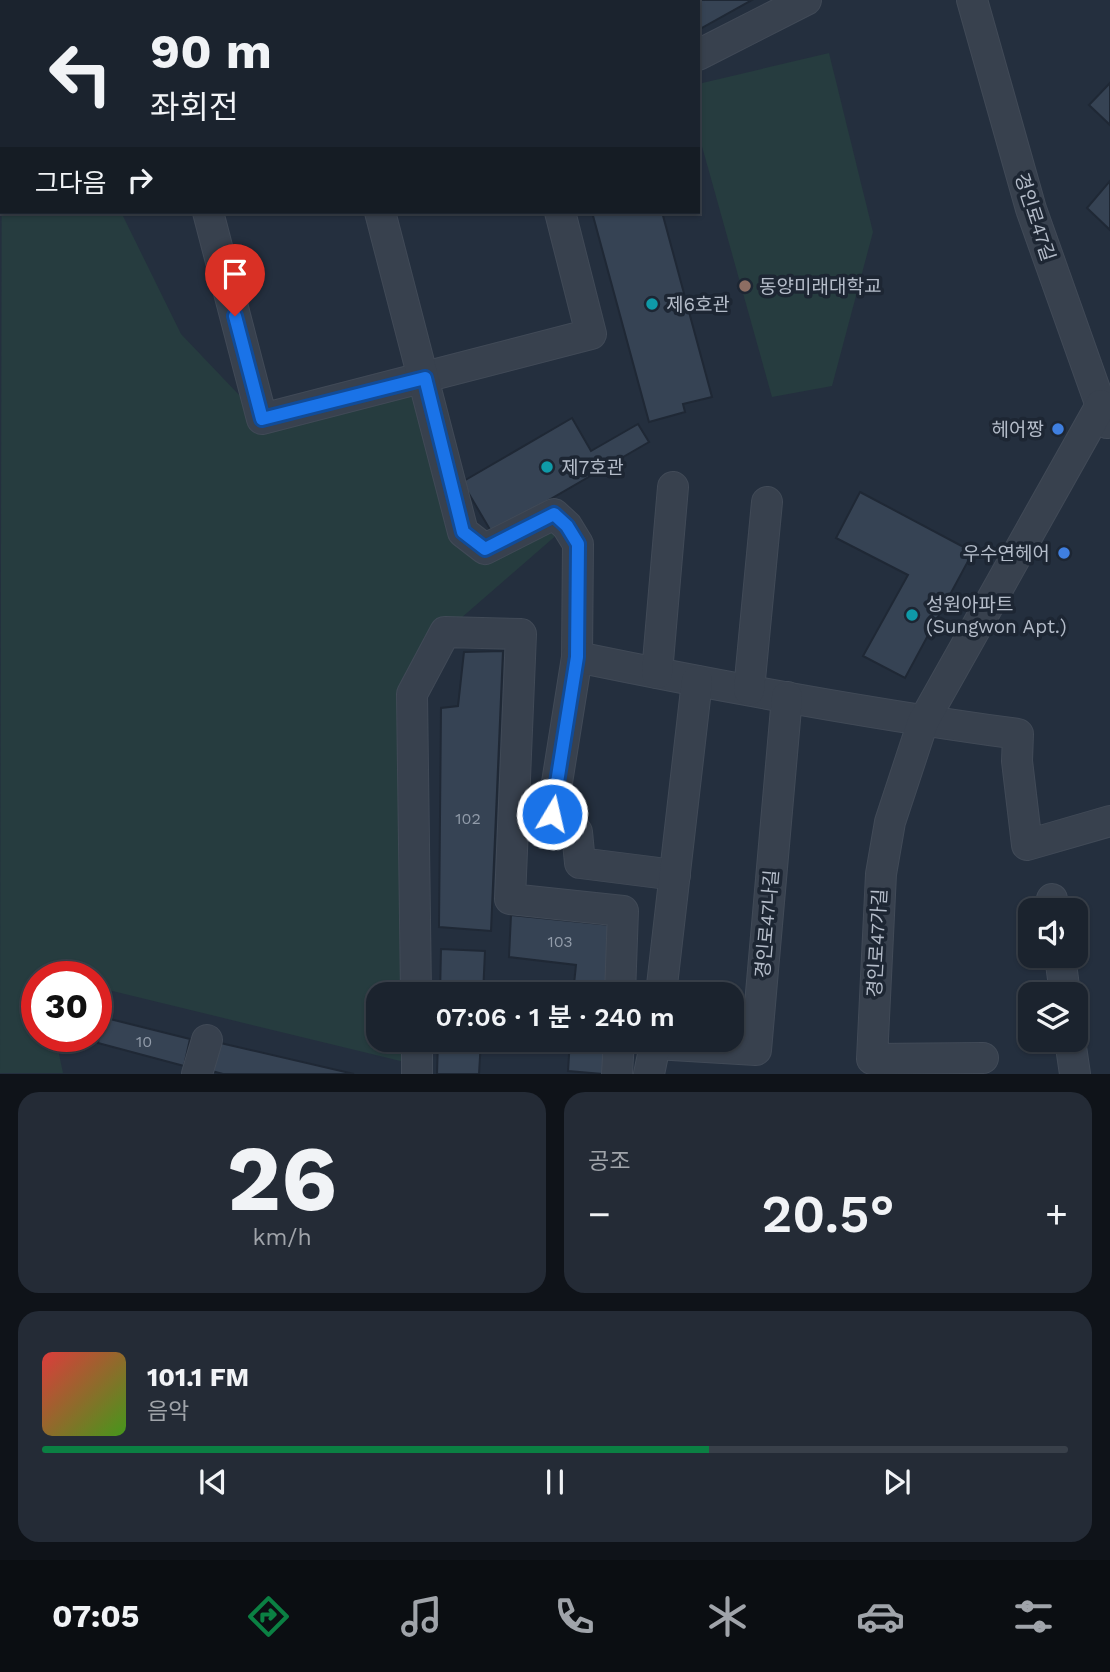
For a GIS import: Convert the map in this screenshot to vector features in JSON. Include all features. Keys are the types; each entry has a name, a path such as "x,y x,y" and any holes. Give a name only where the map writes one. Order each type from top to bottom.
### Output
{"street":[{"path":"700,54 806,0"},
{"name":"경인로47길","path":"972,0 1031,209 1105,417"},
{"path":"209,214 262,419 591,334 561,214"},
{"path":"381,214 463,532 485,549 554,514 567,526 578,544 577,657 552,814 577,832 580,863 675,875"},
{"name":"경인로47가길","path":"983,1058 872,1059 881,874 890,821 923,722 1105,417"},
{"path":"657,673 673,487"},
{"path":"748,690 767,502"},
{"path":"416,982 412,694 445,632 521,634 510,899 623,911 620,982"},
{"path":"577,657 923,722 1018,734 1017,761 1027,845 1110,821"},
{"path":"662,982 697,681"},
{"name":"경인로47나길","path":"744,1049 756,1050 787,697"},
{"path":"197,1073 207,1040"},
{"path":"417,1052 417,1073"},
{"path":"617,1073 618,1052"},
{"name":"경인로47나길","path":"649,1073 653,1052"},
{"path":"1072,1052 1075,1073"}],"green space":[{"path":"829,53 873,232 832,386 772,397 700,139 700,84"},
{"path":"2,214 122,214 181,334 262,419 425,378 485,548 567,526 445,632 412,694 416,982 366,982 366,1052 417,1052 417,1065 112,991 112,961 21,961 21,1052 59,1052 63,1073 0,1073"}],"building":[{"path":"700,0 752,0 700,29"},
{"path":"1110,83 1110,125 1089,105"},
{"path":"1110,181 1110,230 1087,208"},
{"name":"제6호관","path":"593,214 663,214 712,397 683,404 685,412 649,422"},
{"name":"제7호관","path":"572,418 591,451 638,424 649,442 492,533 462,482"},
{"name":"성원아파트 (Sungwon Apt.)","path":"860,492 973,552 905,678 863,656 908,575 836,538"},
{"path":"503,651 491,931 439,927 441,708 458,706 464,652"},
{"path":"511,915 611,925 609,982 574,982 576,965 509,957"},
{"path":"441,949 485,951 484,982 440,982"},
{"path":"112,1020 190,1039 184,1066 112,1047"},
{"path":"216,1042 354,1074 223,1074 208,1070"},
{"path":"438,1052 480,1052 479,1074 437,1074"},
{"path":"569,1052 604,1052 603,1074 568,1071"}],"place":[{"name":"동양미래대학교","path":"745,286"},
{"name":"제6호관","path":"652,304"},
{"name":"헤어짱","path":"1058,429"},
{"name":"제7호관","path":"547,467"},
{"name":"우수연헤어","path":"1064,553"},
{"name":"성원아파트 (Sungwon Apt.)","path":"912,615"}],"route":[{"path":"235,316 262,419 425,378 463,532 485,549 554,514 567,526 578,544 577,657 552,814"}]}
